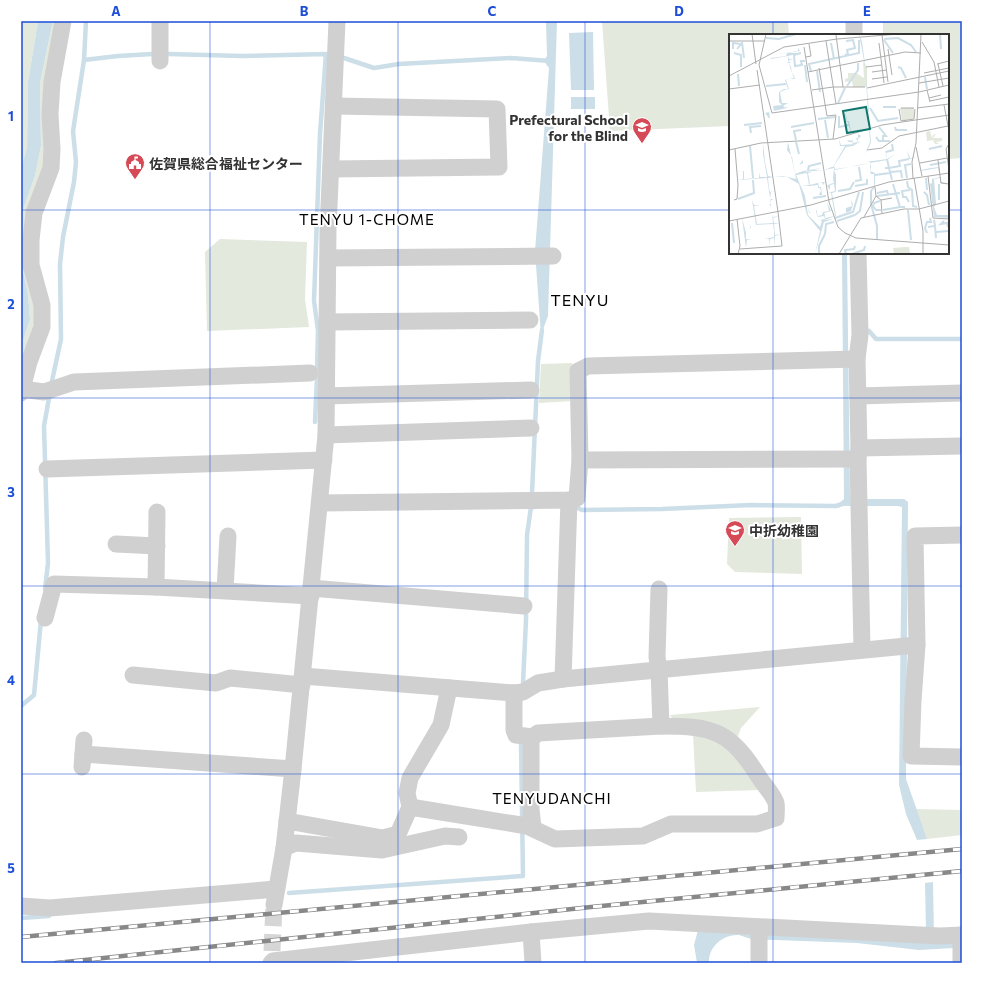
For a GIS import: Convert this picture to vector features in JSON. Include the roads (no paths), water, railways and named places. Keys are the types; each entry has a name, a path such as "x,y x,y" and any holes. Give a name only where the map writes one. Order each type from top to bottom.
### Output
{"street":[{"path":"63,21 52,82 50,114 52,149 50,168 34,213 31,240 31,266 42,305 42,327 29,362 21,391 44,392 74,382 310,373"},
{"path":"160,21 160,61"},
{"path":"21,906 50,908 275,897 284,848 303,681 326,434 328,258 337,21"},
{"path":"854,21 854,34"},
{"path":"331,169 499,167 498,109 334,106"},
{"path":"858,254 860,335 849,359 858,396 853,456 859,503 862,649"},
{"path":"328,258 553,256"},
{"path":"327,322 530,320"},
{"path":"320,503 574,500 577,498 580,460 578,371 588,366 849,359"},
{"path":"326,396 531,390"},
{"path":"858,396 962,393"},
{"path":"326,434 531,428"},
{"path":"580,460 853,456 962,446"},
{"path":"48,469 324,460"},
{"path":"563,679 569,500"},
{"path":"156,587 157,512"},
{"path":"962,535 915,536 915,645 911,756 962,757"},
{"path":"225,590 228,536"},
{"path":"116,544 157,546"},
{"path":"45,618 54,584 311,592 524,606"},
{"path":"659,589 657,657 659,669 661,726"},
{"path":"133,675 216,683 230,678 449,688 514,693 523,692 538,683 563,679 915,645"},
{"path":"287,821 383,838 398,834 410,807 407,793 410,778 442,725 449,688"},
{"path":"514,693 514,730 516,735 533,737"},
{"path":"410,807 526,826 555,839 643,836 671,824 757,824 776,818 776,803 741,750 723,735 709,730 690,726 661,726 538,733 531,741 531,809 526,826"},
{"path":"83,754 293,769"},
{"path":"284,848 296,843 382,850 445,836 459,837"},
{"path":"272,958 649,921 940,936 962,935 961,959"},
{"path":"759,927 759,955"},
{"path":"531,932 533,963"}],"waterway":[{"path":"52,381 61,339 60,264 63,237 74,182 76,162 73,131 84,60 86,21"},
{"path":"84,60 152,54"},
{"path":"168,54 242,56 326,54 320,134 314,301 318,330 317,369"},
{"path":"344,58 374,68 399,64 511,58 550,61"},
{"path":"532,493 538,361 542,330"},
{"path":"869,331 876,339 962,339"},
{"path":"315,422 317,378"},
{"path":"45,589 48,563 44,426 49,398"},
{"path":"576,507 582,510 662,509 751,505 836,506 842,504"},
{"path":"523,683 526,620 527,535 531,507 535,507"},
{"path":"21,706 34,695 41,620"},
{"path":"289,893 523,876 521,743"},
{"path":"21,918 49,916"}],"tunnel":[{"path":"272,951 274,905"}],"railway":[{"path":"21,937 962,849"},
{"path":"56,963 591,907 962,871"}],"place":[{"name":"Prefectural School for the Blind","path":"642,144"},
{"name":"佐賀県総合福祉センター","path":"135,180"},
{"name":"中折幼稚園","path":"735,547"}],"district":[{"name":"TENYU 1-CHOME","path":"367,219"},
{"name":"TENYU","path":"580,299"},
{"name":"TENYUDANCHI","path":"552,798"}]}
